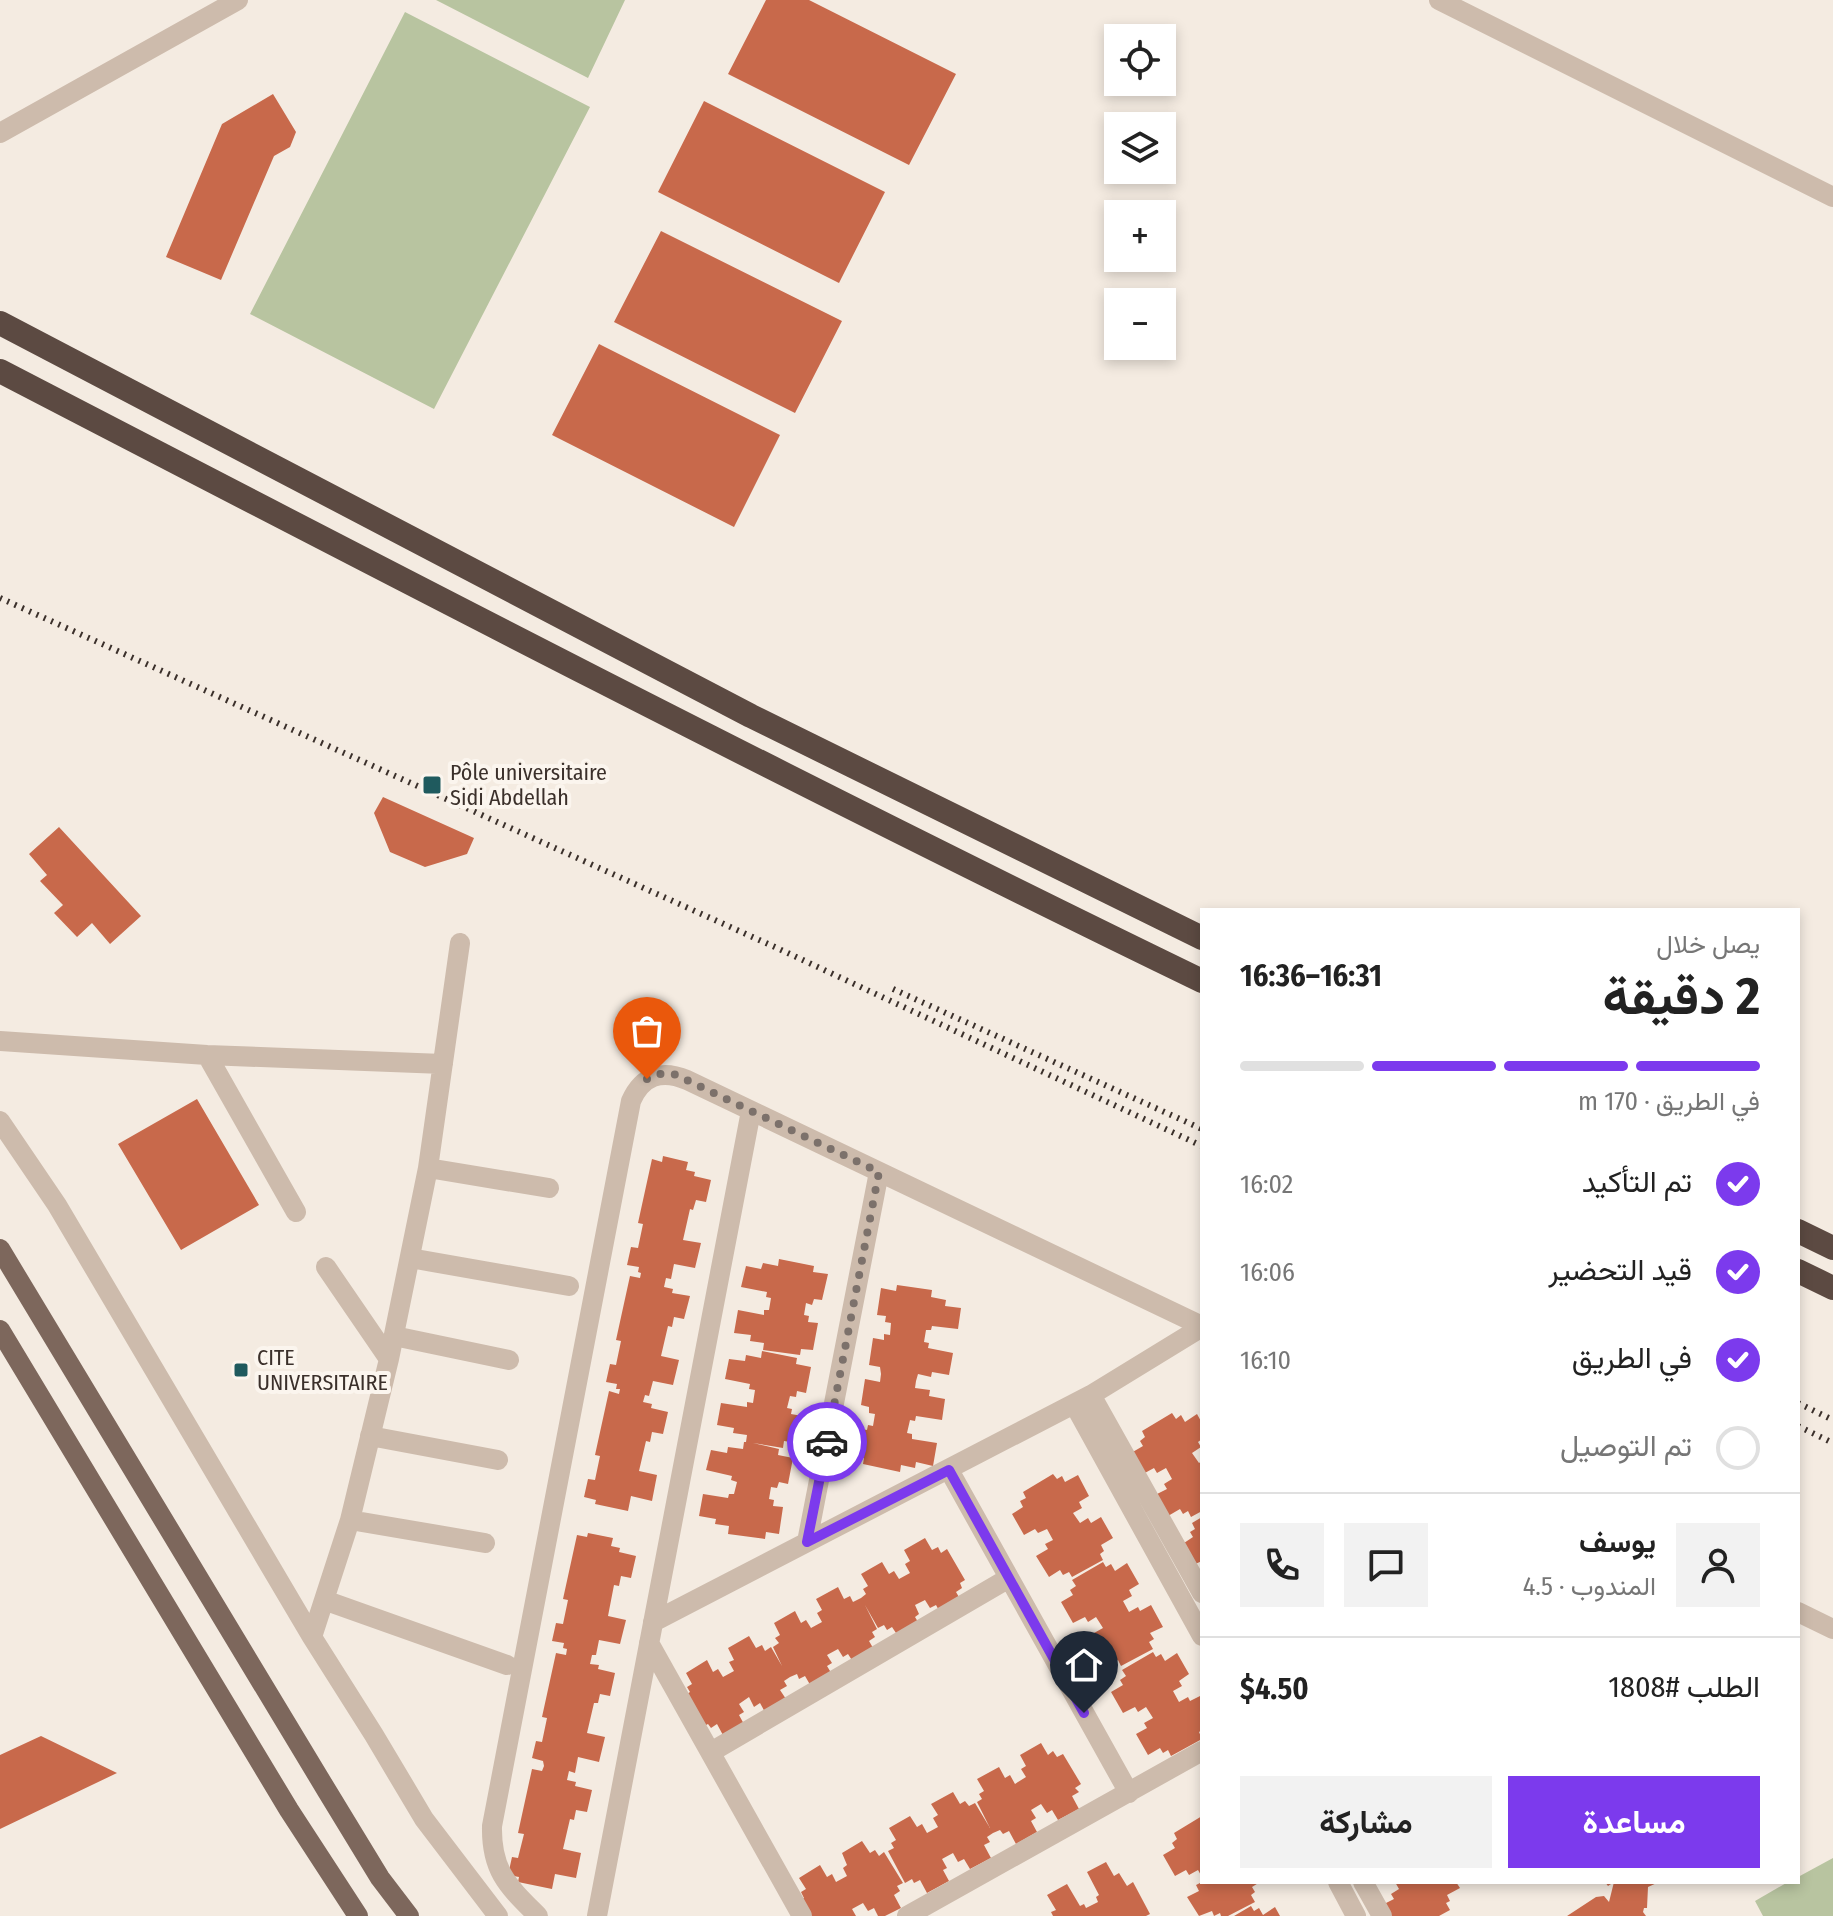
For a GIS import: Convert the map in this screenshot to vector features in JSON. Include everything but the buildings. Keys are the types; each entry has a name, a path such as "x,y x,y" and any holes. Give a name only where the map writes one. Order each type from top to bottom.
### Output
{"highway":[{"path":"0,323 751,716 1200,937"},
{"path":"0,371 445,602 993,880 1200,980"},
{"path":"1800,1232 1833,1248"},
{"path":"1800,1272 1833,1288"}],"main road":[{"path":"0,1249 380,1878 409,1916"},
{"path":"0,1330 289,1810 358,1916"}],"street":[{"path":"0,133 238,0"},
{"path":"1439,0 1833,197"},
{"path":"312,1637 350,1520 394,1336 428,1168 460,943"},
{"path":"0,1041 207,1055 443,1064"},
{"path":"207,1055 296,1212"},
{"path":"538,1916 507,1885 497,1867 492,1847 492,1826 631,1101 647,1079 660,1074 674,1074 1200,1325"},
{"path":"597,1916 751,1111"},
{"path":"0,1121 57,1205 312,1637 424,1819 498,1916"},
{"path":"428,1168 549,1188"},
{"path":"807,1542 879,1172"},
{"path":"410,1258 569,1286"},
{"path":"326,1267 389,1359"},
{"path":"653,1622 1083,1399 1200,1327"},
{"path":"394,1336 509,1360"},
{"path":"1083,1399 1200,1590"},
{"path":"1083,1399 1200,1632"},
{"path":"370,1436 498,1460"},
{"path":"949,1470 1129,1793"},
{"path":"350,1520 485,1543"},
{"path":"711,1752 1009,1578"},
{"path":"324,1600 507,1665"},
{"path":"1800,1613 1833,1629"},
{"path":"649,1643 802,1916"},
{"path":"907,1916 1200,1752"},
{"path":"1339,1884 1356,1916"},
{"path":"1364,1884 1382,1916"}],"green space":[{"path":"436,0 625,0 588,78"},
{"path":"405,12 590,107 434,409 250,314"},
{"path":"1833,1858 1833,1916 1763,1916 1755,1901 1785,1884 1800,1884 1800,1876"}],"railway":[{"path":"0,598 777,948 1200,1145"},
{"path":"893,989 1200,1128"},
{"path":"1800,1404 1833,1420"},
{"path":"1800,1427 1833,1443"}],"way so far":[{"path":"647,1079 660,1074 674,1074 879,1172 827,1442"}],"place":[{"name":"Pôle universitaire Sidi Abdellah","path":"432,785"},
{"name":"CITE UNIVERSITAIRE","path":"241,1370"}],"route":[{"path":"827,1442 807,1542 949,1470 1084,1713"}]}
